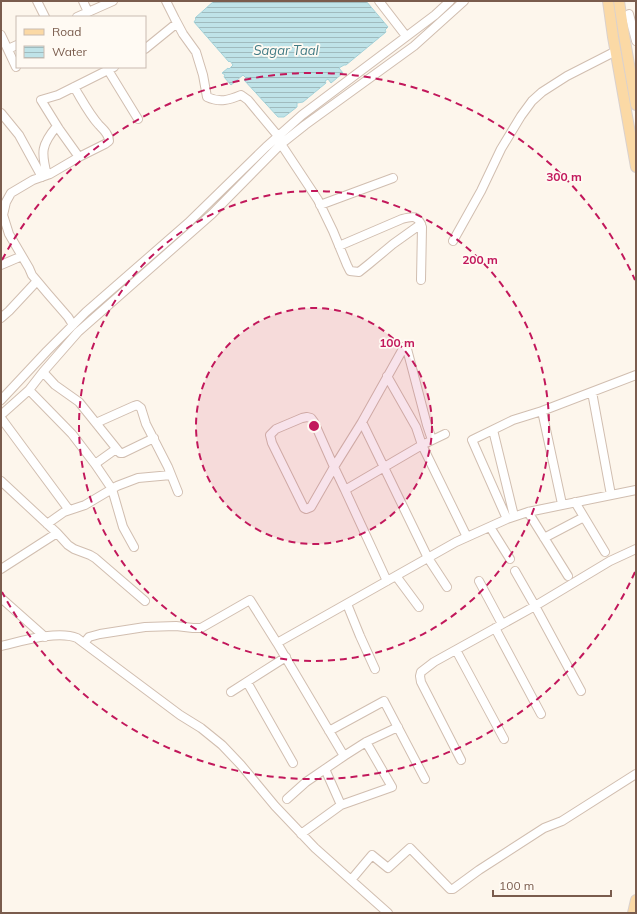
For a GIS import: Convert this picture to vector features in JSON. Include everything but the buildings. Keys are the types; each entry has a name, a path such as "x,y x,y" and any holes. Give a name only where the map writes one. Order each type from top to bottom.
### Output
{"main road":[{"path":"608,1 636,167"},
{"path":"619,1 629,13 636,105"},
{"path":"633,913 636,900"}],"street":[{"path":"37,1 44,16"},
{"path":"83,1 88,12"},
{"path":"80,16 114,1"},
{"path":"166,1 183,34 196,52 208,97 216,101 231,99 241,95 248,100 278,136"},
{"path":"379,1 406,36"},
{"path":"1,400 86,312 188,223 278,136 302,115 435,15 450,1"},
{"path":"69,510 1,417 29,390 78,332 212,214 281,144 414,46 464,1"},
{"path":"629,13 636,41"},
{"path":"146,48 177,23"},
{"path":"1,35 16,67"},
{"path":"8,49 16,45"},
{"path":"453,241 481,191 501,149 532,101 542,92 567,76 616,51"},
{"path":"79,156 57,126 41,100 74,88 111,69 138,119"},
{"path":"73,325 68,317 32,275 8,234 2,215 3,202 11,193 32,180 44,176 109,141 109,137 93,118 74,88"},
{"path":"1,113 19,135 44,176"},
{"path":"44,176 44,146 57,126"},
{"path":"281,144 320,205 350,271 359,272 393,244 421,224"},
{"path":"320,205 393,178"},
{"path":"339,246 402,219 410,217 416,218 420,221 422,227 421,280"},
{"path":"1,265 22,256"},
{"path":"1,318 9,312 37,281"},
{"path":"387,581 334,467 314,422 311,418 302,418 276,429 270,435 272,443 304,508 306,509 311,507 334,467 362,422 404,347 407,349 432,440"},
{"path":"43,372 56,385 79,402 120,453 123,454 154,438"},
{"path":"510,517 472,440 513,420 542,411 636,375"},
{"path":"388,376 416,427 422,445 467,537"},
{"path":"29,390 72,434 112,489 123,527 134,547"},
{"path":"592,392 611,495"},
{"path":"96,423 137,405 141,408 146,424 154,438 178,492"},
{"path":"542,411 562,504"},
{"path":"362,422 428,558 448,587"},
{"path":"492,430 510,517"},
{"path":"345,490 422,445 444,434"},
{"path":"95,464 116,449"},
{"path":"47,524 64,512 85,505 117,486 138,478 171,475"},
{"path":"1,481 68,545 95,558 145,601"},
{"path":"277,643 456,542 510,517 562,504 636,490"},
{"path":"575,502 605,552"},
{"path":"528,512 568,576"},
{"path":"544,538 584,517"},
{"path":"490,527 510,559"},
{"path":"1,569 57,533"},
{"path":"461,760 421,682 421,672 430,665 535,606 610,561 636,549"},
{"path":"515,570 581,691"},
{"path":"396,576 420,607"},
{"path":"479,580 502,624"},
{"path":"1,598 45,637"},
{"path":"84,644 89,637 137,628 176,626 201,628 250,600 286,657 344,756"},
{"path":"347,604 375,669"},
{"path":"494,628 541,714"},
{"path":"1,646 60,635 77,638 180,714 202,728 222,745 314,848 388,913"},
{"path":"456,650 504,739"},
{"path":"231,692 286,657"},
{"path":"247,682 293,763"},
{"path":"330,731 384,701 425,779"},
{"path":"287,799 306,782 344,756 366,742 398,727"},
{"path":"301,834 341,805 392,787 366,742"},
{"path":"325,769 341,805"},
{"path":"351,880 372,855 388,868 410,848 450,889 453,889 479,870 544,828 562,821 636,774"}],"water":[{"name":"Sagar Taal","path":"214,1 366,1 388,27 385,30 386,32 346,65 339,68 343,73 331,83 328,79 325,81 326,83 303,102 297,103 297,107 284,117 278,117 244,80 246,78 243,75 231,85 224,77 225,75 222,73 233,65 194,22 196,19 195,18"}]}
